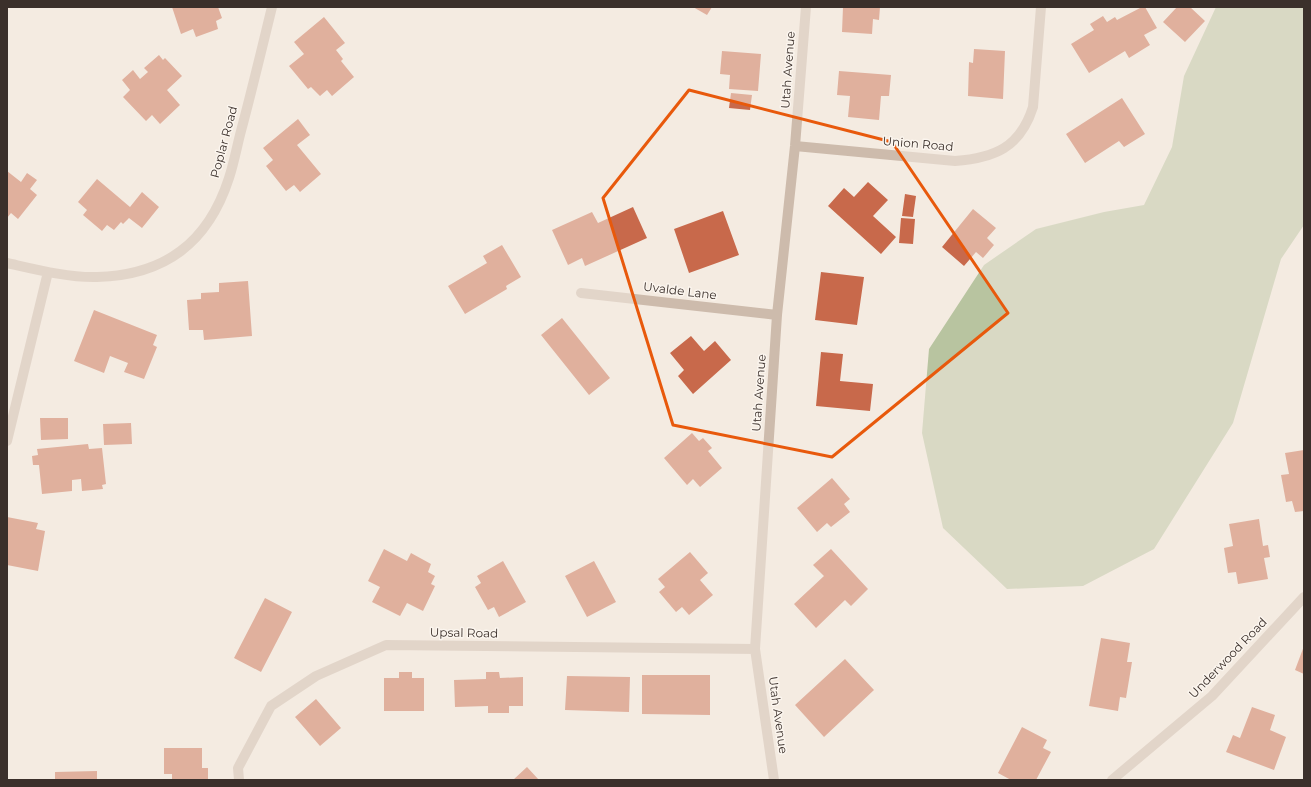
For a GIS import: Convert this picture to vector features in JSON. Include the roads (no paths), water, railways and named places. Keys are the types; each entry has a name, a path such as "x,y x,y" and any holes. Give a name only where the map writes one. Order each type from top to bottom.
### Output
{"street":[{"name":"Poplar Road","path":"7,263 48,272 96,278 143,272 167,262 183,250 210,222 229,178 272,7"},
{"name":"Utah Avenue","path":"774,780 755,649 777,315 795,146 806,7"},
{"name":"Union Road","path":"795,146 948,161 974,160 996,154 1013,141 1029,119 1032,107 1041,7"},
{"path":"7,441 48,272"},
{"name":"Uvalde Lane","path":"581,292 777,315"},
{"name":"Underwood Road","path":"1112,780 1212,696 1304,597"},
{"name":"Upsal Road","path":"239,780 238,768 271,706 316,676 386,645 755,649"}]}
